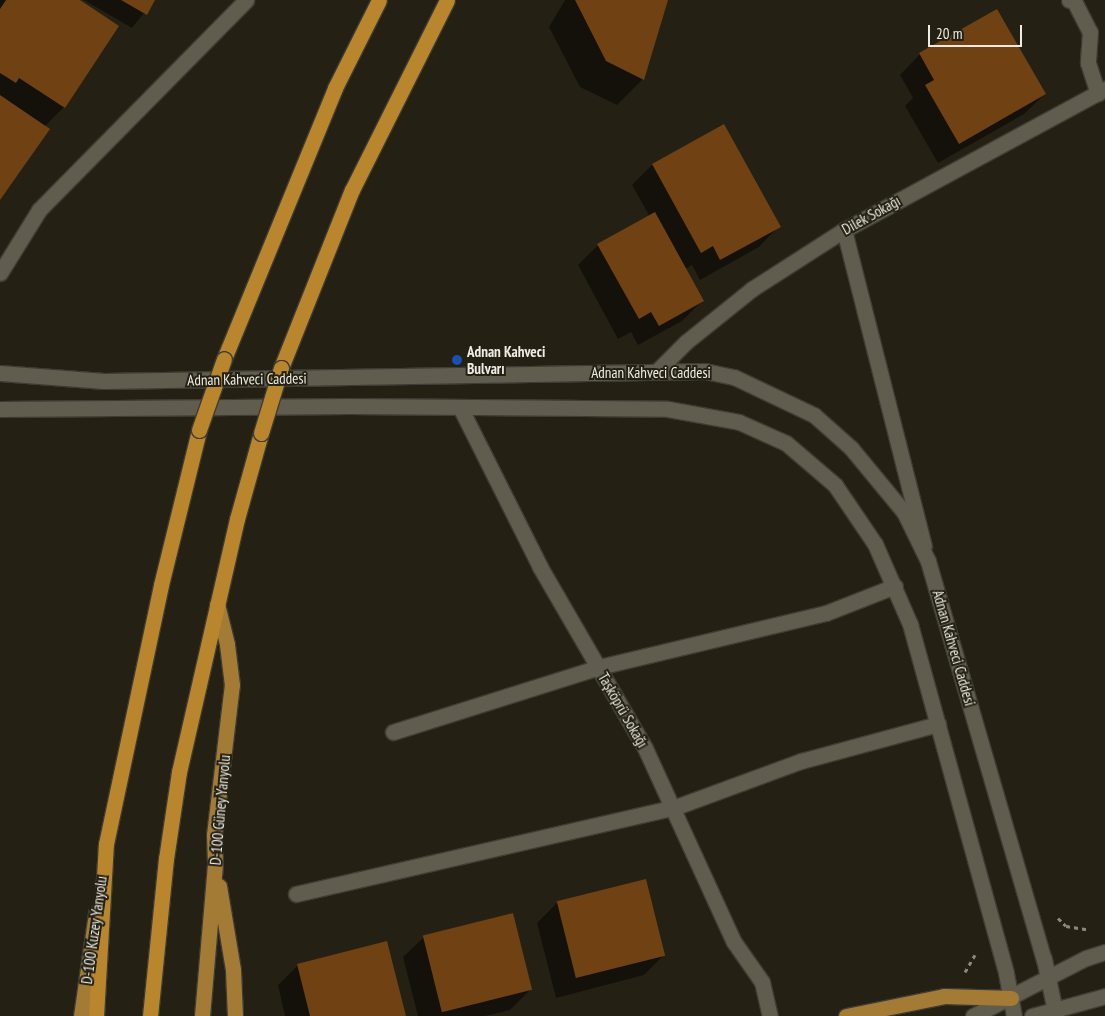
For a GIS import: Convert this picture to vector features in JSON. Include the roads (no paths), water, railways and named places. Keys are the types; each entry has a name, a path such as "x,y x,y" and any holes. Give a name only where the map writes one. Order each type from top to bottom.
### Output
{"highway":[{"path":"96,1016 106,844 161,585 199,430 224,359 335,88 379,0"},
{"path":"150,1016 165,868 180,772 218,604 261,433 281,368 352,190 447,0"}],"main road":[{"path":"0,273 39,210 246,0"},
{"path":"1071,1 1090,32 1088,63 1102,91"},
{"name":"Dilek Sokağı","path":"657,371 686,342 752,290 844,230 1102,91"},
{"path":"844,230 928,561"},
{"name":"Adnan Kahveci Caddesi","path":"0,373 104,381 705,371 734,377 814,415 851,448 904,512 928,561 1048,978 1055,1013"},
{"name":"Adnan Kahveci Caddesi","path":"0,409 348,406 461,409 668,409 739,422 786,443 835,485 875,544 895,586 910,624 938,724 1014,1016"},
{"name":"Taşköprü Sokağı","path":"461,409 540,566 645,748 734,942 762,982 770,1016"},
{"path":"393,732 599,667 826,613 895,586"},
{"name":"D-100 Güney Yanyolu","path":"202,1016 215,863 214,835 232,685 227,644 218,604"},
{"path":"296,894 673,808 801,761 938,724"},
{"name":"D-100 Kuzey Yanyolu","path":"81,1016 106,844"},
{"path":"215,863 233,970 235,1016"},
{"path":"973,1016 1105,952"},
{"path":"846,1016 944,996 1010,998"},
{"path":"1032,1016 1055,1013 1098,998"}],"place":[{"name":"Adnan Kahveci Bulvarı","path":"457,360"}]}
